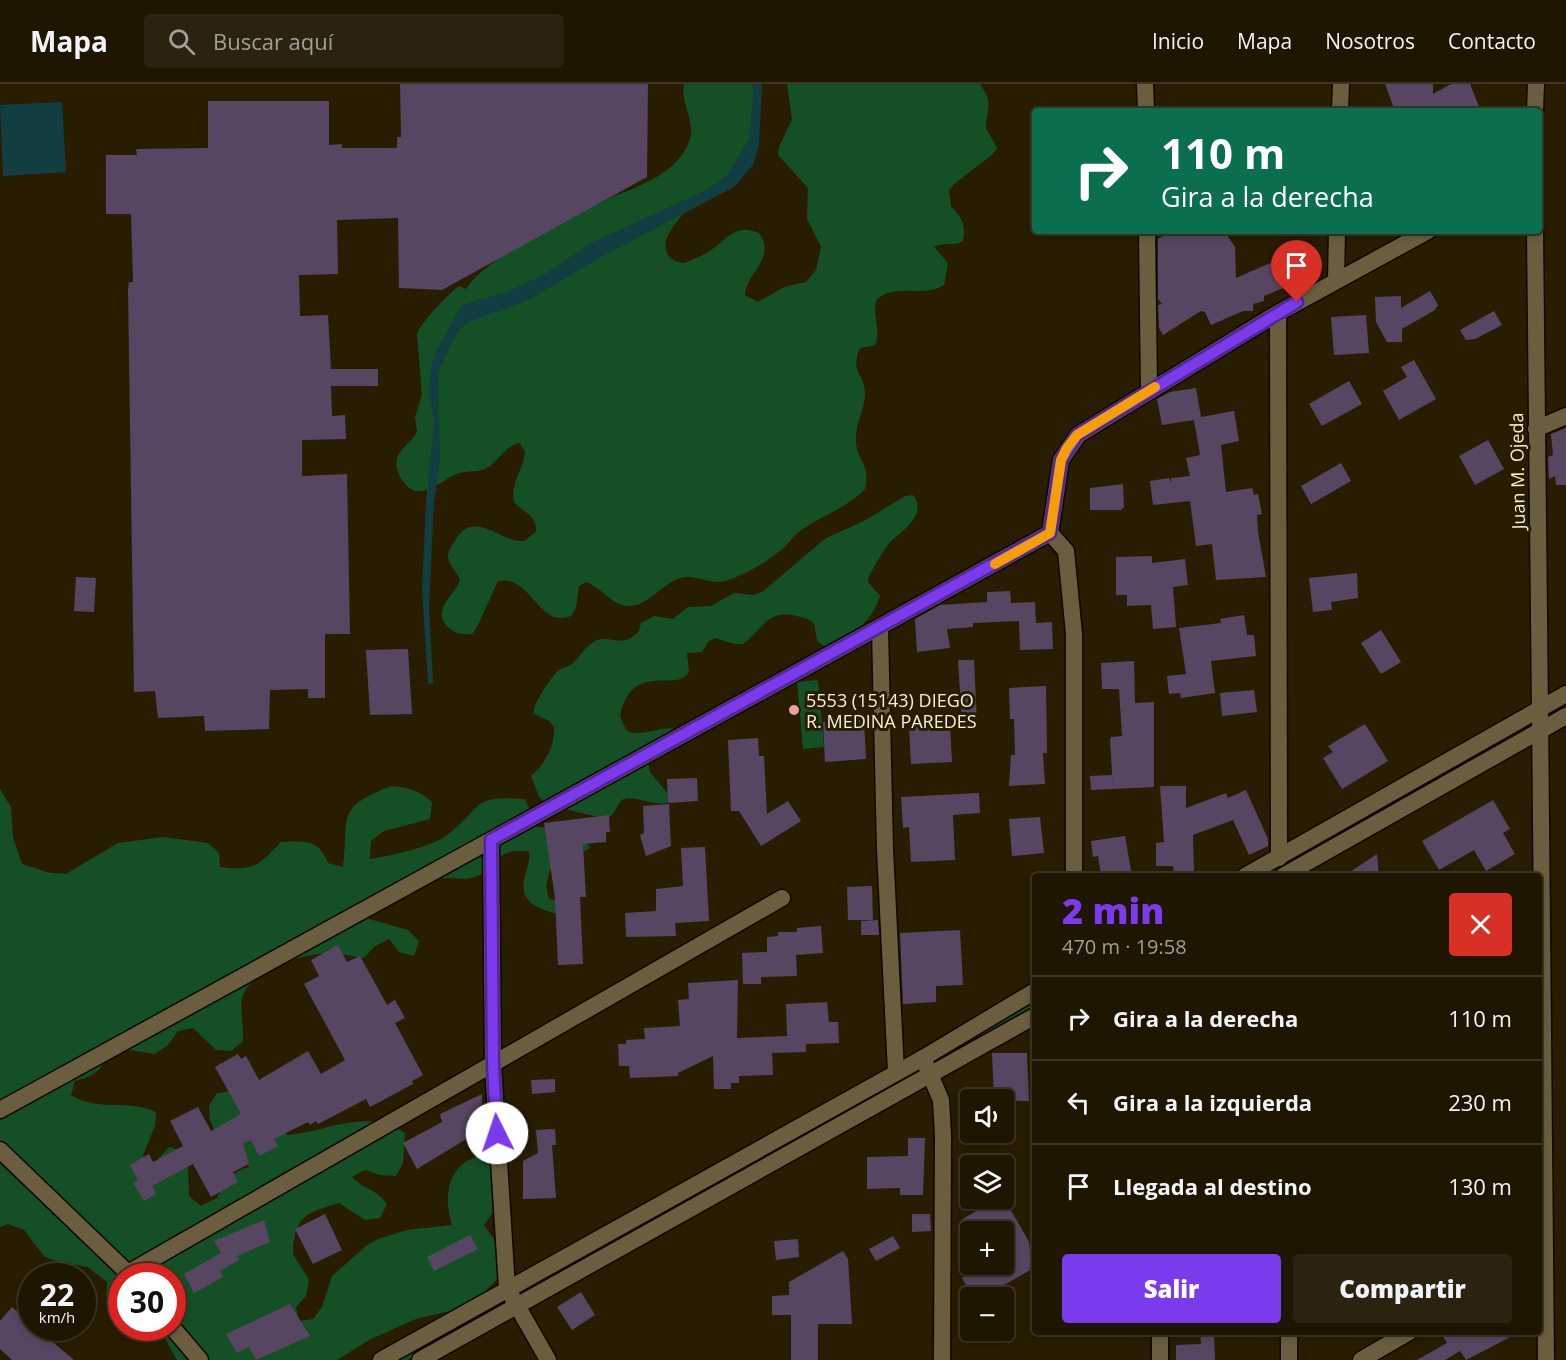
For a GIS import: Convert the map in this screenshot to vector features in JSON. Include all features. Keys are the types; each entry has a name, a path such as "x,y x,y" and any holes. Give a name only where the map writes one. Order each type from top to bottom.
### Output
{"street":[{"path":"1145,84 1146,108"},
{"path":"1340,108 1341,84"},
{"path":"1535,108 1536,84"},
{"path":"1148,234 1149,390"},
{"path":"1336,280 1337,234"},
{"path":"1050,533 1061,460 1077,435 1278,313 1422,234"},
{"name":"Juan M. Ojeda","path":"1535,234 1542,731 1542,1254 1546,1360"},
{"path":"1278,313 1278,858"},
{"path":"1536,429 1566,416"},
{"path":"0,1110 880,629 1050,533"},
{"path":"1050,533 1066,551 1074,634 1074,873"},
{"path":"880,629 885,849 896,1072"},
{"path":"1250,873 1540,711 1566,694"},
{"path":"1288,873 1566,716"},
{"path":"491,840 493,1066 507,1288 548,1360"},
{"path":"151,1263 782,898"},
{"path":"381,1360 923,1058 1032,993"},
{"path":"420,1360 1032,1018"},
{"path":"923,1058 932,1074 940,1100 943,1135 942,1360"},
{"path":"0,1150 118,1263"},
{"path":"1160,1335 1160,1360"},
{"path":"1289,1335 1290,1360"},
{"path":"1361,1360 1404,1335"},
{"path":"184,1341 200,1360"}],"green space":[{"path":"684,84 753,84 756,107 746,161 709,190 680,217 670,231 666,244 668,255 677,262 684,263 710,251 738,231 751,230 759,233 765,250 747,286 745,295 758,302 784,287 806,282 816,270 821,247 807,219 808,188 778,155 779,147 792,119 787,84 980,84 987,97 989,106 986,128 997,148 993,154 954,184 949,191 951,206 962,222 964,235 960,243 941,244 934,247 948,263 944,285 936,289 893,292 877,299 875,345 860,348 857,356 857,368 865,393 856,444 867,475 865,489 842,507 800,531 784,548 768,559 747,572 725,581 680,578 649,599 629,606 617,603 586,582 579,586 576,608 571,616 560,618 542,609 519,586 510,581 498,581 472,634 457,633 449,628 442,616 445,604 460,581 448,557 454,542 462,532 470,527 479,526 514,540 524,541 536,532 536,526 532,518 514,502 515,482 525,451 519,443 510,447 487,468 459,473 430,489 415,491 402,480 397,469 397,458 417,432 415,417 422,395 417,334 430,315 454,290 459,286 466,289 476,276 513,249 581,212 659,176 677,161 684,152 691,135 684,99"},
{"path":"913,495 918,508 916,515 907,527 891,541 868,579 880,596 876,606 866,621 845,638 828,649 818,642 814,624 810,620 787,614 779,615 766,622 743,644 734,644 715,638 708,642 702,652 687,653 689,672 683,678 644,683 634,688 626,699 620,716 626,730 644,733 676,729 678,749 648,762 650,772 669,795 667,803 626,799 621,801 611,816 603,818 547,805 539,797 531,776 548,754 553,741 554,727 549,721 534,714 534,710 543,691 556,673 572,664 591,643 600,639 627,640 639,631 641,623 654,616 673,619 688,607 711,606 734,593 754,595 762,592 826,538 864,521 905,496"},
{"path":"818,680 824,747 803,749 797,682"},
{"path":"1523,727 1526,730 1277,873 1265,873"},
{"path":"391,786 403,787 413,790 432,802 430,819 384,831 371,841 370,859 410,850 439,840 485,801 507,798 525,799 537,827 567,829 579,835 590,848 550,870 546,885 549,899 564,901 566,916 543,910 530,902 526,896 524,880 529,852 509,852 475,877 422,881 401,889 383,901 366,918 408,930 419,941 414,956 399,952 389,939 375,946 364,958 336,953 321,954 282,964 257,977 243,995 241,1004 243,1041 231,1051 216,1050 193,1028 178,1031 168,1045 155,1054 124,1049 109,1053 96,1072 75,1081 71,1095 102,1105 134,1106 156,1112 155,1126 143,1155 149,1169 169,1147 183,1151 188,1166 189,1196 201,1206 217,1198 225,1182 233,1175 249,1167 243,1154 217,1136 210,1120 209,1106 217,1093 231,1091 274,1109 287,1135 362,1121 391,1125 405,1133 403,1163 396,1176 380,1175 365,1170 352,1177 387,1204 380,1218 365,1220 339,1203 310,1214 299,1224 293,1254 309,1280 306,1296 296,1307 299,1321 313,1319 322,1307 332,1276 366,1246 378,1239 407,1230 452,1225 448,1197 454,1174 469,1160 479,1157 489,1157 499,1161 509,1169 502,1200 484,1225 501,1249 499,1277 477,1300 463,1308 416,1319 371,1339 337,1360 177,1360 166,1341 186,1341 186,1263 108,1263 108,1298 106,1297 107,1282 96,1273 96,1263 58,1262 44,1256 24,1230 8,1224 0,1227 0,789 11,807 13,837 22,864 50,873 66,874 118,843 163,837 208,843 219,853 220,867 241,868 255,865 267,857 281,842 297,841 316,846 328,863 343,867 348,815 360,801"},
{"path":"1032,1001 1032,1007 949,1052 948,1048"},
{"path":"888,1084 889,1088 542,1284 539,1282"},
{"path":"504,1300 506,1304 407,1360 397,1360"}],"water":[{"path":"754,84 762,84 759,145 753,165 734,187 605,255 534,297 510,308 472,320 461,328 449,348 438,374 440,460 434,502 429,607 433,683 428,684 422,589 426,502 434,422 429,391 431,367 436,351 462,305 509,291 545,274 591,243 706,190 725,178 749,140"},
{"path":"62,102 66,172 3,176 0,105"}],"building":[{"path":"400,84 648,84 647,177 442,290 399,288 398,218 337,220 338,274 299,275 300,316 328,315 331,369 378,369 378,386 331,386 332,416 345,415 346,439 302,440 302,476 347,474 350,634 325,634 325,698 308,698 308,689 270,690 269,729 205,731 204,716 158,718 155,691 134,692 128,289 129,282 133,282 131,214 106,214 106,155 137,155 136,149 208,148 208,101 329,101 329,145 342,144 342,148 397,148 397,137 401,137"},
{"path":"1385,84 1433,84 1433,94 1451,84 1470,84 1480,108 1394,108"},
{"path":"1166,234 1226,234 1235,247 1236,278 1275,261 1286,287 1264,296 1264,301 1253,304 1253,311 1243,311 1211,325 1205,312 1201,311 1163,335 1159,328 1158,305 1162,304 1158,299 1158,239"},
{"path":"1430,291 1438,305 1435,310 1402,329 1402,342 1387,342 1376,322 1375,297 1401,296 1401,308"},
{"path":"1494,311 1502,325 1475,339 1466,340 1460,330"},
{"path":"1366,315 1369,353 1334,355 1331,317"},
{"path":"1414,360 1436,399 1399,420 1383,391 1407,377 1401,367"},
{"path":"1349,381 1362,404 1322,426 1309,404"},
{"path":"1196,388 1201,417 1234,411 1239,441 1221,445 1226,492 1252,488 1254,495 1258,494 1262,514 1257,515 1258,532 1266,577 1216,580 1212,544 1196,546 1190,501 1153,505 1150,481 1169,478 1172,483 1171,478 1190,476 1186,458 1200,455 1194,420 1162,425 1157,399 1170,392"},
{"path":"1566,428 1566,485 1556,485 1555,476 1549,479 1548,457 1553,455 1551,434"},
{"path":"1488,440 1504,469 1475,485 1459,456"},
{"path":"1341,463 1351,481 1311,504 1301,486"},
{"path":"1123,484 1124,507 1121,510 1090,510 1090,488"},
{"path":"1152,556 1152,563 1185,559 1188,585 1173,587 1176,627 1153,629 1151,605 1127,606 1127,595 1116,595 1116,557"},
{"path":"1357,573 1358,598 1331,602 1332,610 1313,612 1309,578"},
{"path":"76,577 96,578 94,612 74,611"},
{"path":"1010,591 1011,603 1035,602 1036,623 1052,622 1053,649 1020,650 1019,621 973,623 973,627 947,629 950,648 917,652 915,619 940,605 987,602 987,592"},
{"path":"1244,615 1247,635 1254,635 1256,656 1211,661 1215,693 1181,698 1180,693 1169,694 1167,676 1186,674 1179,628 1221,623 1220,619"},
{"path":"1381,630 1401,662 1381,674 1361,643"},
{"path":"408,649 412,714 370,715 366,650"},
{"path":"958,660 974,660 977,723 962,724"},
{"path":"1134,661 1135,703 1154,702 1154,787 1113,789 1110,740 1111,737 1122,736 1119,689 1102,689 1101,663"},
{"path":"1046,686 1047,753 1043,753 1045,784 1009,786 1011,755 1015,755 1014,719 1010,719 1009,688"},
{"path":"1254,690 1257,712 1222,716 1220,693"},
{"path":"864,720 866,759 825,762 823,722"},
{"path":"1365,724 1388,761 1342,789 1323,758 1333,752 1328,746"},
{"path":"950,726 952,762 911,764 909,727"},
{"path":"758,738 759,756 764,756 767,814 788,801 801,821 761,846 739,811 731,811 728,740"},
{"path":"1112,775 1113,789 1091,790 1090,776"},
{"path":"697,778 698,801 668,803 667,779"},
{"path":"1160,786 1186,786 1186,808 1226,793 1228,798 1246,790 1268,839 1268,846 1249,855 1233,820 1193,835 1194,872 1174,873 1173,866 1156,866 1156,843 1164,842"},
{"path":"979,793 980,813 953,815 955,860 911,862 909,827 903,828 901,797"},
{"path":"1493,800 1510,829 1503,833 1515,854 1486,871 1474,850 1439,870 1422,841"},
{"path":"669,804 671,846 646,856 640,835 644,833 643,806"},
{"path":"609,815 610,832 606,832 606,842 583,844 586,897 580,897 583,964 558,965 555,898 544,823"},
{"path":"1040,817 1044,853 1012,856 1009,819"},
{"path":"1125,836 1131,873 1101,873 1098,856 1093,857 1091,841"},
{"path":"705,847 709,921 675,923 676,936 626,937 625,913 656,911 656,889 683,886 681,848"},
{"path":"1377,854 1379,873 1348,873"},
{"path":"872,886 873,920 848,920 847,887"},
{"path":"878,920 879,935 861,935 861,921"},
{"path":"821,926 823,953 796,955 797,976 761,977 761,984 743,984 742,953 767,952 767,937 778,936 778,932 797,932 797,928"},
{"path":"960,930 963,985 936,986 936,1002 903,1004 900,933"},
{"path":"338,945 347,962 360,956 387,1005 395,1000 405,1018 395,1023 423,1075 412,1081 413,1084 370,1107 366,1099 318,1124 316,1121 310,1125 308,1122 274,1139 278,1146 259,1156 251,1140 243,1143 249,1164 233,1172 238,1182 211,1197 193,1164 152,1186 156,1194 144,1201 133,1183 138,1180 130,1165 149,1154 153,1162 183,1146 170,1121 198,1107 211,1131 241,1114 215,1067 238,1054 241,1059 246,1056 259,1080 308,1051 321,1074 345,1060 304,984 319,976 311,960"},
{"path":"738,980 737,1038 787,1036 786,1004 827,1002 829,1022 838,1022 839,1043 806,1044 806,1052 772,1053 773,1075 739,1076 739,1083 731,1083 731,1089 714,1089 713,1056 678,1073 678,1076 630,1078 629,1066 619,1066 618,1044 626,1044 626,1040 645,1039 644,1028 680,1026 678,1000 689,999 688,983"},
{"path":"992,1053 1027,1053 1029,1101 1014,1101 1014,1089 994,1089"},
{"path":"555,1079 555,1092 532,1094 531,1080"},
{"path":"482,1094 481,1130 417,1169 403,1143 442,1122 440,1114"},
{"path":"555,1129 556,1145 552,1145 556,1198 523,1199 523,1161 538,1153 536,1130"},
{"path":"908,1138 925,1138 923,1195 900,1195 900,1188 867,1189 867,1157 908,1156"},
{"path":"980,1209 1010,1209 1029,1242 1032,1269 1000,1287 967,1287 962,1278 967,1275 1014,1275 1014,1221 961,1220"},
{"path":"325,1214 342,1250 313,1264 295,1229"},
{"path":"912,1214 930,1214 931,1231 912,1232"},
{"path":"264,1220 270,1242 237,1256 239,1260 220,1271 223,1277 194,1293 186,1278 186,1273 221,1253 214,1241"},
{"path":"470,1235 478,1249 434,1271 427,1257"},
{"path":"893,1236 900,1248 876,1261 869,1249"},
{"path":"798,1239 799,1257 776,1260 774,1241"},
{"path":"843,1251 848,1259 852,1324 818,1324 818,1360 791,1360 791,1315 772,1315 772,1296 789,1295 789,1282"},
{"path":"581,1292 595,1315 572,1330 557,1307"},
{"path":"290,1304 310,1336 256,1360 249,1347 237,1353 226,1334"},
{"path":"12,1307 18,1312 18,1341 51,1341 74,1360 12,1360 0,1349 0,1321"},
{"path":"1200,1335 1214,1335 1215,1360 1176,1360 1176,1345 1201,1344"},
{"path":"1442,1335 1514,1335 1466,1360 1460,1351 1445,1360 1417,1360 1447,1343"}],"slow traffic":[{"path":"995,564 1050,533 1061,460 1077,435 1155,387"}],"place":[{"name":"5553 (15143) DIEGO R. MEDINA PAREDES","path":"794,710"}],"route":[{"path":"497,1133 493,1066 491,840 538,812 880,629 1050,533 1061,460 1077,435 1297,302"}]}
